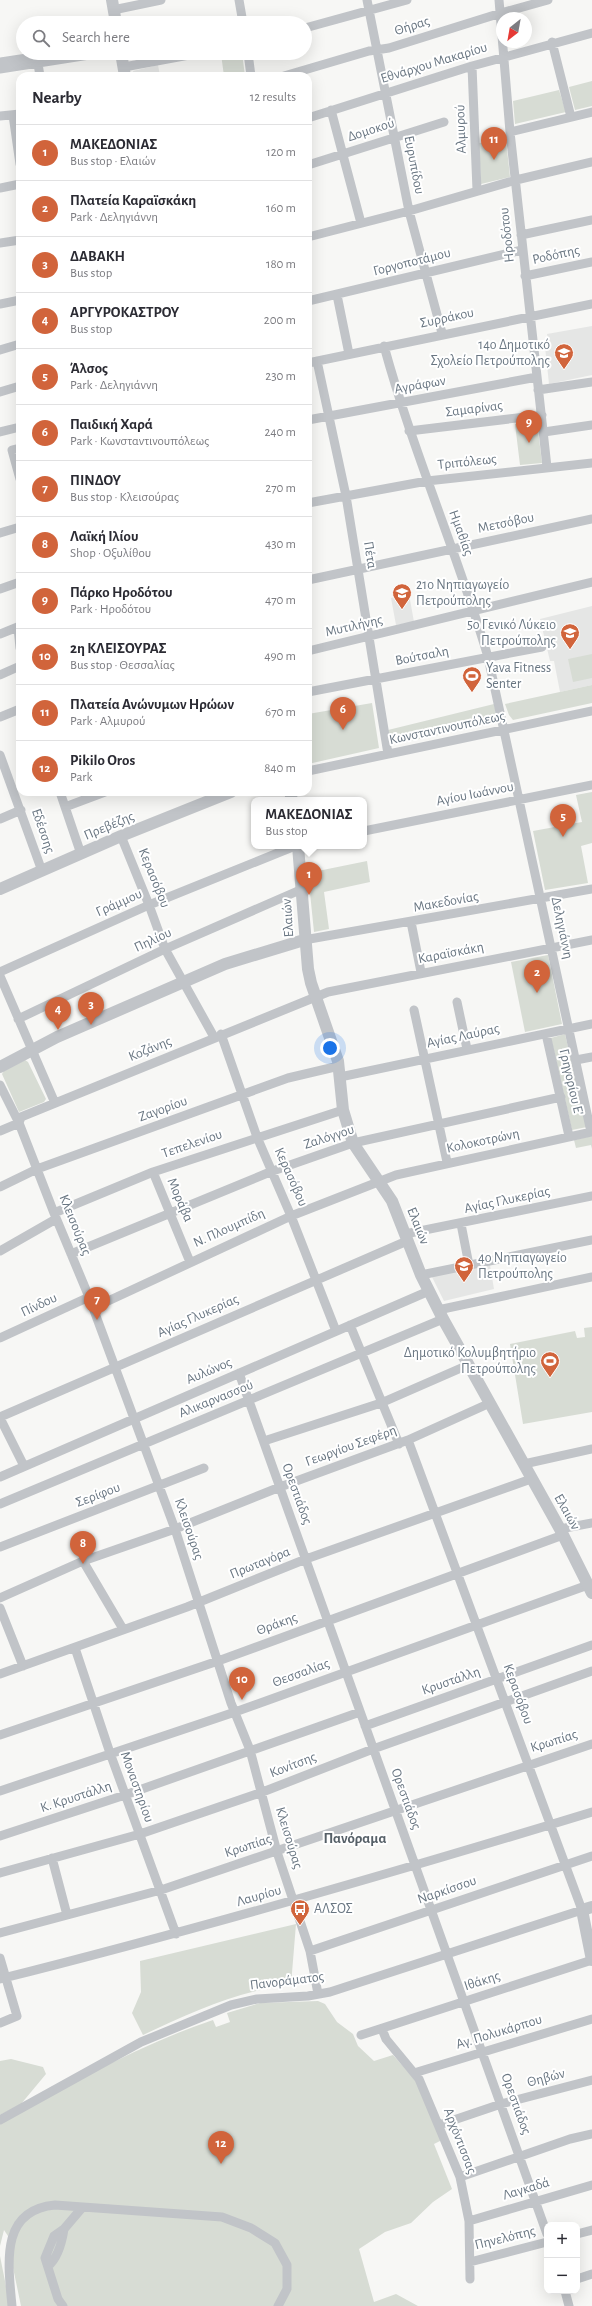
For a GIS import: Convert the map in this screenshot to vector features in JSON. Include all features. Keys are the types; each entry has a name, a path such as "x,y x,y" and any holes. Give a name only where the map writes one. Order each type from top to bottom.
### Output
{"street":[{"path":"115,16 113,5 161,0"},
{"path":"239,0 242,16"},
{"name":"Ευρυπίδου","path":"366,0 409,211 442,333"},
{"path":"312,26 407,0"},
{"name":"Ηροδότου","path":"499,0 501,12"},
{"name":"Θήρας","path":"505,12 548,0"},
{"name":"Θήρας","path":"298,72 389,48 496,15"},
{"name":"Εθνάρχου Μακαρίου","path":"312,117 385,92 552,42 592,33"},
{"path":"552,42 572,117"},
{"name":"Ηροδότου","path":"502,48 522,250 547,467"},
{"path":"0,62 16,60"},
{"path":"0,69 61,60"},
{"path":"122,60 124,72 172,60"},
{"path":"249,60 250,72"},
{"path":"38,64 39,72"},
{"name":"Αλμυρού","path":"472,66 477,190"},
{"path":"331,110 361,223"},
{"path":"510,132 592,112"},
{"path":"0,116 16,114"},
{"name":"Δομοκού","path":"312,164 444,122"},
{"path":"312,236 409,211 477,190 592,162"},
{"path":"0,188 16,185"},
{"path":"521,235 592,220"},
{"path":"0,243 16,241"},
{"name":"Γοργοποτάμου","path":"312,300 522,250"},
{"name":"Ροδόπης","path":"526,276 592,262"},
{"path":"336,295 349,354"},
{"path":"0,304 16,301"},
{"name":"Συρράκου","path":"312,362 442,333 592,304"},
{"path":"0,350 16,345"},
{"name":"Ημαθίας","path":"384,346 399,403 474,610 488,657 505,730"},
{"name":"Πέτα","path":"312,362 330,415 346,496 374,680 388,754"},
{"name":"Αγράφων","path":"312,419 537,377"},
{"path":"538,390 592,382"},
{"path":"0,392 16,387"},
{"name":"Σαμαρίνας","path":"409,431 542,416"},
{"path":"544,432 592,425"},
{"path":"0,432 16,428"},
{"path":"16,449 12,450 16,465"},
{"name":"Τριπόλεως","path":"312,502 427,481 592,463"},
{"name":"Μετσόβου","path":"312,579 592,519"},
{"path":"0,533 16,528"},
{"name":"Μυτιλήνης","path":"312,650 592,582"},
{"path":"0,589 16,583"},
{"path":"0,634 16,627"},
{"name":"Βούτσαλη","path":"312,691 542,647"},
{"path":"0,675 16,668"},
{"path":"0,717 16,711"},
{"name":"Κωνσταντινουπόλεως","path":"312,770 592,711"},
{"name":"Δεληγιάννη","path":"505,730 592,1132"},
{"name":"Εδέσσης","path":"0,755 2,767 21,810 42,871"},
{"name":"Αγίου Ιωάννου","path":"367,830 592,785"},
{"path":"61,796 81,854"},
{"path":"65,807 94,796"},
{"name":"Πρεβέζης","path":"0,889 121,836 221,796"},
{"path":"0,819 21,810"},
{"name":"Κερασόβου","path":"121,836 165,949 218,1036 270,1172 291,1216 336,1331"},
{"name":"Γράμμου","path":"0,972 149,905 289,849"},
{"name":"Ελαιών","path":"296,849 304,940 309,976 339,1072 343,1110 353,1143 380,1181 392,1201 421,1275 441,1315 531,1479 562,1532 591,1590"},
{"name":"Μακεδονίας","path":"304,940 592,889"},
{"name":"Πηλίου","path":"18,1019 165,949 300,890"},
{"path":"411,922 421,972"},
{"path":"0,1068 31,1049 184,981 225,964 304,940"},
{"name":"Καραϊσκάκη","path":"315,996 421,972 592,940"},
{"path":"0,976 55,1103"},
{"name":"Κοζάνης","path":"0,1132 19,1123 21,1117 315,996"},
{"path":"457,1002 467,1049"},
{"path":"414,1010 425,1058 437,1123 447,1162"},
{"name":"Αγίας Λαύρας","path":"339,1072 425,1058 592,1024"},
{"name":"Γρηγορίου Ε'","path":"546,1034 569,1136"},
{"path":"576,1060 592,1056"},
{"name":"Ζαγορίου","path":"0,1187 37,1169 288,1078 339,1072"},
{"name":"Κλεισούρας","path":"0,1085 19,1123 55,1216 89,1297 175,1529 198,1603 235,1712 250,1750 260,1793 277,1852 310,1951 318,1994"},
{"name":"Ζαλόγγου","path":"71,1254 270,1172 353,1143 437,1123 561,1097"},
{"name":"Τεπελενίου","path":"0,1251 55,1216 153,1172 343,1110"},
{"name":"Κολοκοτρώνη","path":"380,1181 447,1162 592,1132"},
{"name":"Μοράβα","path":"153,1172 171,1212 190,1262"},
{"name":"N. Πλουμπίδη","path":"93,1308 291,1216 380,1181"},
{"name":"Αγίας Γλυκερίας","path":"0,1418 316,1280 406,1238 461,1224 592,1196"},
{"path":"461,1224 469,1265"},
{"path":"421,1275 592,1240"},
{"name":"Αλικαρνασσού","path":"0,1504 362,1353 441,1315 592,1277"},
{"name":"Αυλώνος","path":"0,1477 429,1291"},
{"name":"Πίνδου","path":"0,1338 89,1297"},
{"path":"350,1325 399,1444"},
{"path":"264,1442 381,1403 468,1365"},
{"name":"Ορεστιάδος","path":"239,1373 430,1911 544,2225"},
{"name":"Γεωργίου Σεφέρη","path":"0,1598 83,1561 175,1529 280,1486 399,1444 490,1403"},
{"path":"0,1418 24,1466"},
{"name":"Κερασόβου","path":"408,1440 565,1865 587,1909 592,1960"},
{"path":"524,1464 592,1449"},
{"name":"Σερίφου","path":"0,1547 204,1468"},
{"name":"Πρωταγόρα","path":"0,1674 198,1603 306,1559 531,1479"},
{"name":"Θράκης","path":"0,1735 218,1661 327,1620 458,1575 562,1532 592,1523"},
{"path":"83,1561 123,1629"},
{"name":"Θεσσαλίας","path":"0,1791 235,1712 476,1624 591,1590"},
{"path":"0,1608 23,1666"},
{"name":"Κρυστάλλη","path":"365,1726 592,1645"},
{"name":"Μοναστηρίου","path":"75,1648 110,1753 176,1934"},
{"name":"Κονίτσης","path":"0,1873 140,1834 260,1793 373,1748 592,1671"},
{"path":"250,1750 360,1712"},
{"name":"Κρωπίας","path":"0,1934 161,1890 277,1852 528,1764 592,1744"},
{"name":"Κ. Κρυστάλλη","path":"0,1836 126,1795 250,1750"},
{"name":"Λαυρίου","path":"3,1978 176,1934 415,1866 592,1812"},
{"name":"Ναρκίσσου","path":"310,1951 592,1856"},
{"path":"52,1858 67,1915"},
{"name":"Πανοράματος","path":"0,2120 141,2042 231,2005 257,1999 318,1994 587,1909"},
{"path":"0,1958 3,1978 17,2016 0,2023"},
{"name":"Ιθάκης","path":"361,2035 592,1960"},
{"name":"Αγ. Πολυκάρπου","path":"414,2073 482,2051 592,2019"},
{"name":"Αρχόντισσας","path":"382,2028 386,2040 419,2078 460,2177 469,2222 470,2279"},
{"name":"Θηβών","path":"439,2125 501,2104 592,2080"},
{"path":"460,2177 520,2156 592,2134"},
{"name":"Λαγκαδά","path":"469,2222 536,2200 592,2185"},
{"path":"12,2306 6,2258 8,2237 12,2230 28,2212 37,2207 55,2205 82,2208 104,2207 222,2217 251,2228 274,2243 288,2265 287,2288 278,2306"},
{"path":"63,2306 58,2299 45,2258 54,2236 64,2229 82,2208"},
{"path":"580,2233 592,2230"},
{"name":"Πηνελόπης","path":"470,2262 544,2243"},
{"path":"580,2278 592,2274"},
{"path":"566,2294 569,2306"}],"shaded area":[{"path":"222,60 243,60 244,72 223,72"},
{"path":"158,65 159,72 133,72"},
{"path":"592,81 592,106 575,110 569,87"},
{"path":"559,90 566,112 515,124 513,101"},
{"path":"506,140 510,177 481,184 479,143"},
{"path":"592,326 592,375 549,384 545,347 549,344 547,334"},
{"path":"537,422 542,463 520,465 515,424"},
{"name":"21ο Νηπιαγωγείο Πετρούπολης","path":"409,594 414,622 396,625 391,598"},
{"name":"5ο Γενικό Λύκειο Πετρούπολης","path":"592,606 592,685 560,692 554,661 550,661 540,619"},
{"path":"592,654 592,678 573,682 568,659"},
{"path":"592,685 592,703 513,720 509,715 505,704"},
{"path":"372,703 379,748 312,763 312,713"},
{"path":"494,704 498,722 496,723 391,745 388,730"},
{"path":"592,792 592,843 581,846 588,883 545,890 533,831 582,822 576,795"},
{"path":"367,861 370,882 324,892 329,929 314,932 308,873"},
{"path":"548,955 562,1024 525,1032 511,962"},
{"path":"565,1034 587,1127 572,1130 551,1038"},
{"path":"25,1060 28,1062 46,1099 44,1102 19,1112 2,1074 4,1071"},
{"path":"592,1136 592,1149 591,1145 576,1148 574,1140"},
{"name":"4ο Νηπιαγωγείο Πετρούπολης","path":"490,1265 494,1289 444,1301 431,1275"},
{"name":"Δημοτικό Κολυμβητήριο Πετρούπολης","path":"592,1327 592,1412 523,1424 510,1344 575,1331 577,1338 585,1337 584,1328"},
{"path":"296,1924 291,1985 234,1997 197,2011 143,2035 132,2013 141,1992 140,1961"},
{"path":"318,2001 325,2004 337,2022 353,2034 358,2046 374,2061 393,2055 417,2082 442,2140 434,2144 452,2189 433,2202 411,2223 385,2232 359,2249 374,2302 396,2294 418,2306 21,2306 11,2258 12,2242 4,2230 0,2246 0,2122 105,2066 158,2041 213,2020 216,2027 230,2022 227,2013 260,2003"},
{"path":"11,2059 43,2067 46,2074 21,2104 0,2115 0,2061"},
{"path":"0,2256 10,2306 0,2306"}],"place":[{"name":"Πλατεία Ανώνυμων Ηρώων","path":"494,160"},
{"name":"14ο Δημοτικό Σχολείο Πετρούπολης","path":"564,370"},
{"name":"Πάρκο Ηροδότου","path":"529,443"},
{"name":"21ο Νηπιαγωγείο Πετρούπολης","path":"402,610"},
{"name":"5ο Γενικό Λύκειο Πετρούπολης","path":"570,650"},
{"name":"Yava Fitness Senter","path":"472,693"},
{"name":"Παιδική Χαρά","path":"343,730"},
{"name":"Άλσος","path":"563,837"},
{"name":"ΜΑΚΕΔΟΝΙΑΣ","path":"309,895"},
{"name":"Πλατεία Καραϊσκάκη","path":"537,993"},
{"name":"ΔΑΒΑΚΗ","path":"91,1025"},
{"name":"ΑΡΓΥΡΟΚΑΣΤΡΟΥ","path":"58,1030"},
{"name":"4ο Νηπιαγωγείο Πετρούπολης","path":"464,1283"},
{"name":"ΠΙΝΔΟΥ","path":"97,1320"},
{"name":"Δημοτικό Κολυμβητήριο Πετρούπολης","path":"550,1378"},
{"name":"Λαϊκή Ιλίου","path":"83,1564"},
{"name":"2η ΚΛΕΙΣΟΥΡΑΣ","path":"242,1700"},
{"name":"ΑΛΣΟΣ","path":"300,1926"},
{"name":"Pikilo Oros","path":"221,2164"}],"district":[{"name":"Πανόραμα","path":"355,1838"}]}
